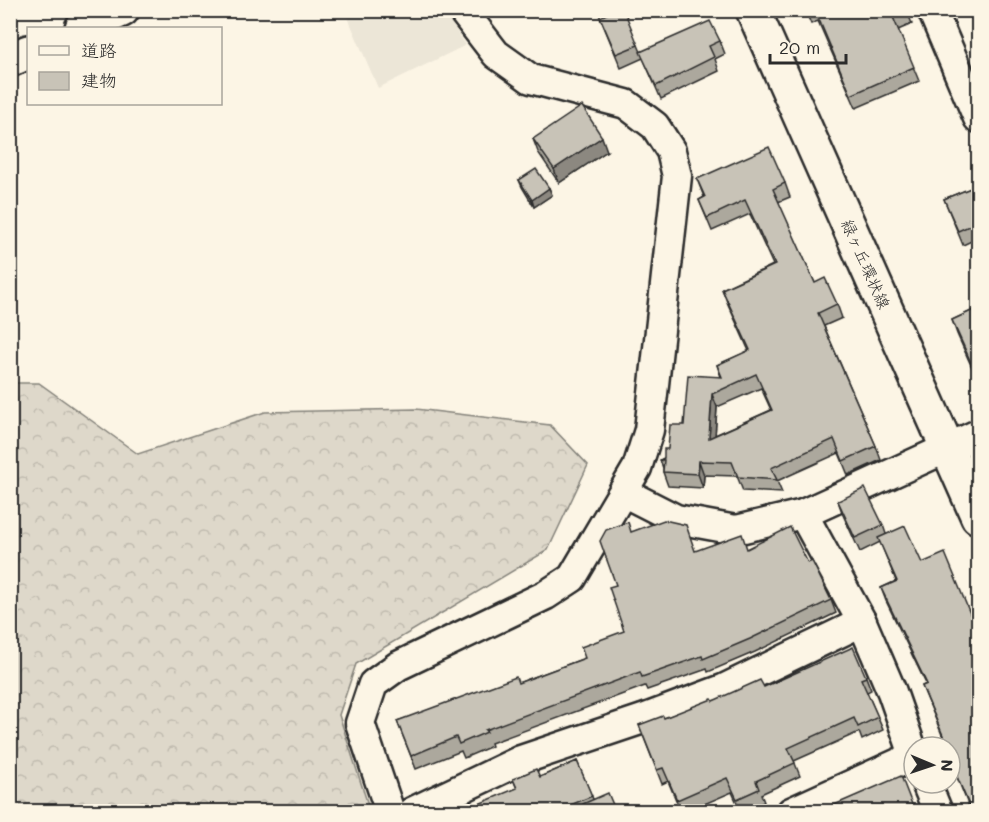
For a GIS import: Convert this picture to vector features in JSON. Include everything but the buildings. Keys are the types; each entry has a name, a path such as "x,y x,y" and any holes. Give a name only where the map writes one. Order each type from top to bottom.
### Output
{"street":[{"path":"390,812 360,723 373,684 398,666 546,595 572,578 637,468 649,430 676,176 671,151 655,126 626,104 531,80 496,54 462,10"},
{"name":"緑ヶ丘環状線","path":"753,10 978,517"},
{"path":"932,10 978,118"},
{"path":"84,27 115,12"},
{"path":"10,60 27,52"},
{"path":"623,492 676,519 736,530 803,514 978,434"},
{"path":"803,514 862,622 892,692 907,735"},
{"path":"412,812 521,760 644,719 723,688 862,622"},
{"path":"791,812 902,761"},
{"path":"931,795 938,812"}],"shaded area":[{"path":"345,11 443,11 466,45 378,88"}],"green space":[{"path":"11,383 39,383 138,454 265,412 416,409 550,425 588,465 548,550 356,664 339,715 370,811 11,811"}]}
